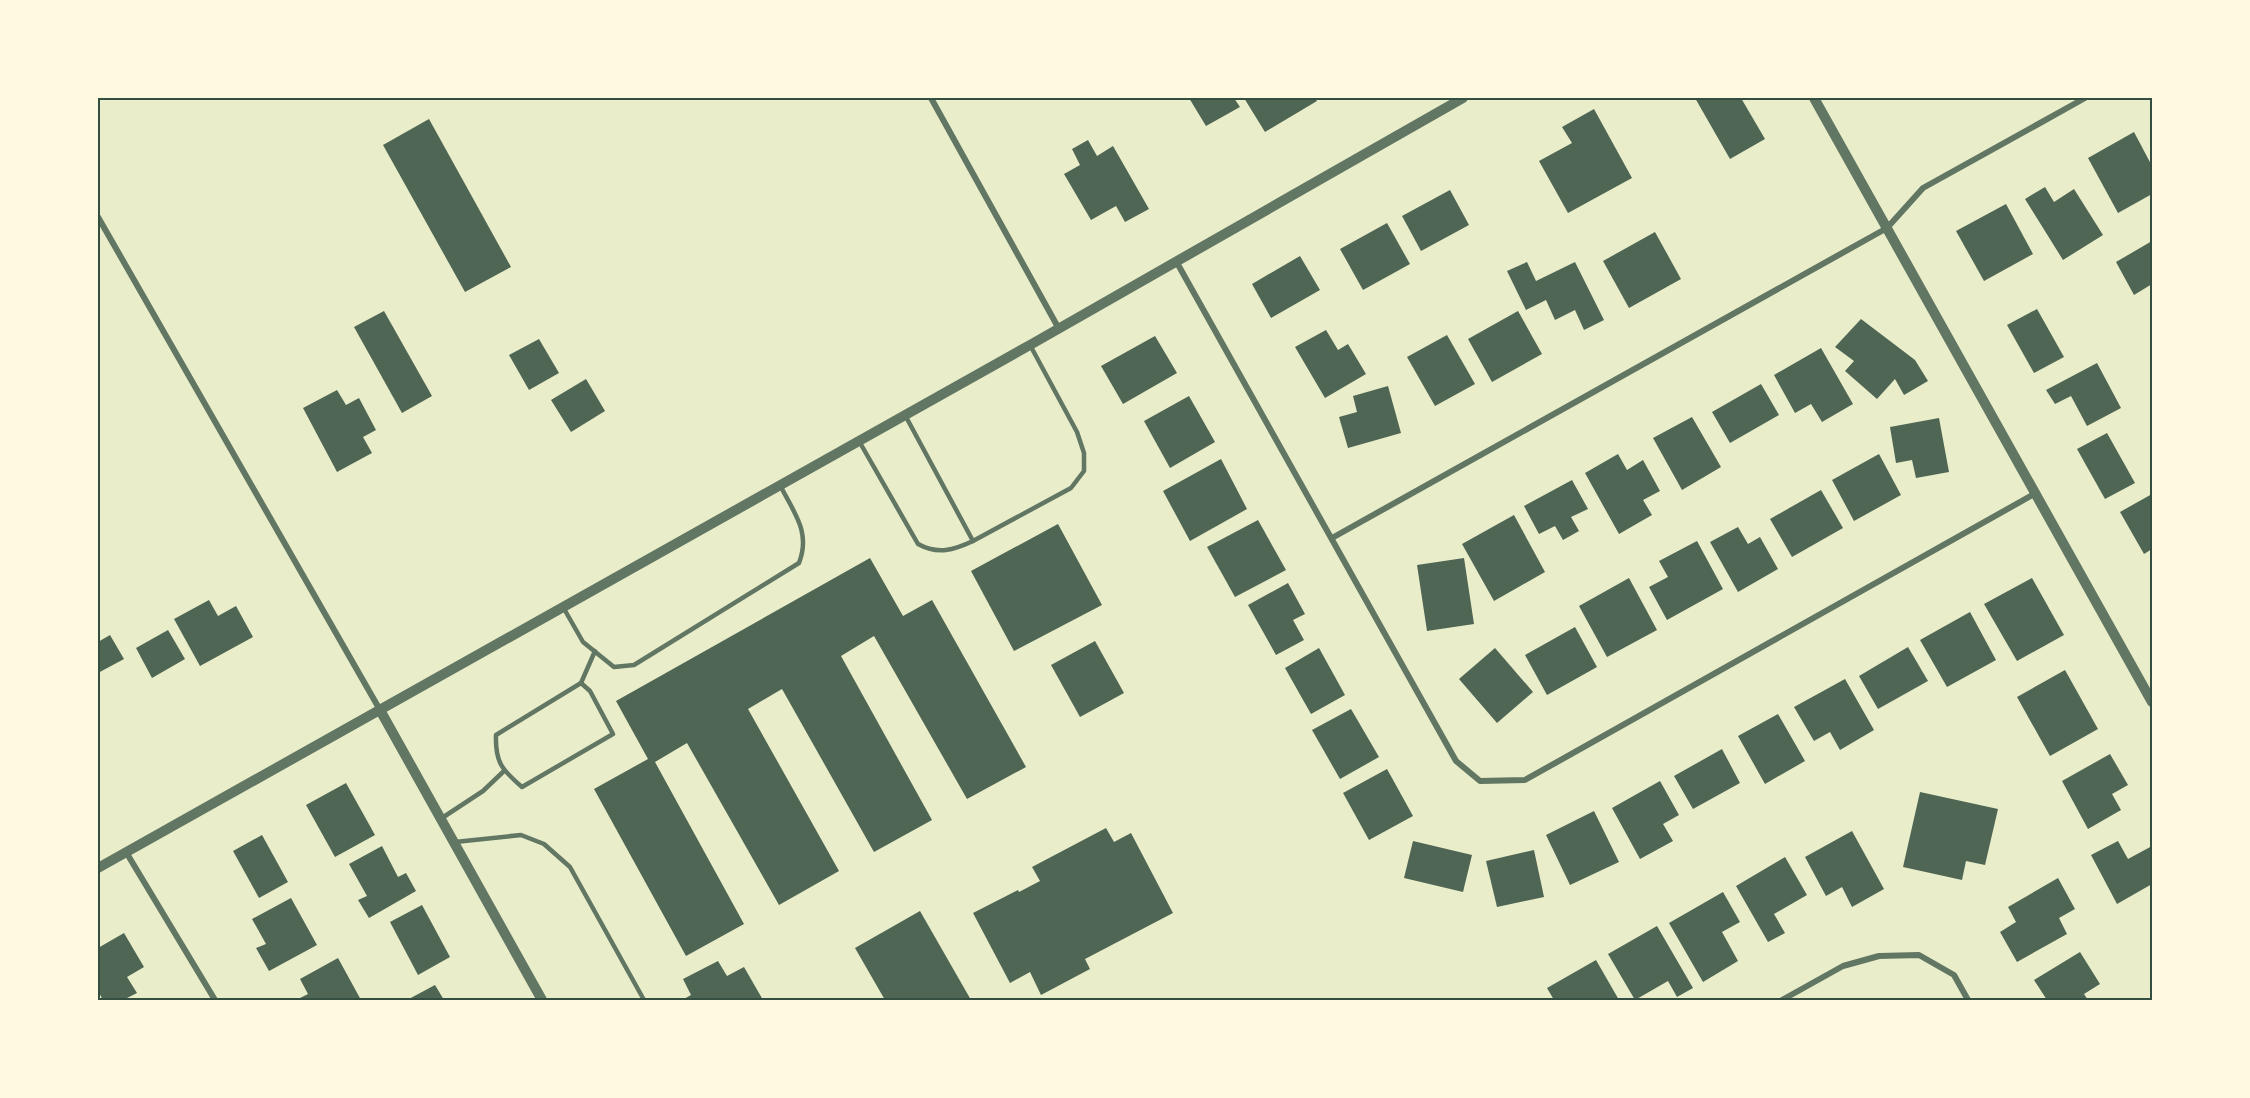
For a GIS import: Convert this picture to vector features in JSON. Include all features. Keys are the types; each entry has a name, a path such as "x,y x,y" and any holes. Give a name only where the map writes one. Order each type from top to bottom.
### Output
{"street":[{"path":"931,98 1059,329"},
{"path":"98,868 1059,329 1463,98"},
{"path":"1814,98 2152,702"},
{"path":"1332,538 1887,228 1923,188 2085,98"},
{"path":"98,217 380,710 542,1000"},
{"path":"1176,261 1456,761 1480,781 1525,780 2036,493"},
{"path":"126,852 215,1000"},
{"path":"1782,1000 1843,966 1879,956 1918,955 1954,975 1968,1000"}],"lane":[{"path":"859,441 918,543 926,548 941,551 958,548 1071,488 1084,471 1084,453 1077,432 1030,345"},
{"path":"905,415 973,541"},
{"path":"563,607 583,642 615,667 634,665 799,563 804,550 802,529 780,485"},
{"path":"581,683 590,692 613,734 522,787 504,771 495,753 496,735 581,683 595,651"},
{"path":"440,819 483,791 504,771"},
{"path":"454,843 521,835 544,844 570,867 645,1000"}],"building":[{"path":"1189,98 1234,98 1240,107 1206,126"},
{"path":"1244,98 1315,98 1317,101 1265,132"},
{"path":"1695,98 1741,98 1765,139 1730,159"},
{"path":"1594,109 1632,178 1568,213 1539,161 1572,143 1562,127"},
{"path":"429,119 511,267 465,292 383,145"},
{"path":"2134,132 2152,166 2152,194 2118,213 2088,158"},
{"path":"1088,140 1097,156 1113,146 1149,209 1125,222 1116,206 1091,220 1064,174 1080,165 1072,149"},
{"path":"2045,187 2054,202 2074,189 2103,235 2063,260 2025,199"},
{"path":"1450,190 1469,225 1421,251 1402,216"},
{"path":"2006,204 2033,254 1984,281 1956,231"},
{"path":"1387,223 1410,264 1363,290 1340,249"},
{"path":"1655,232 1681,279 1629,308 1603,261"},
{"path":"2152,241 2152,284 2134,295 2116,262"},
{"path":"1300,256 1320,290 1271,318 1252,284"},
{"path":"1527,262 1536,281 1575,262 1604,320 1584,330 1575,310 1555,320 1546,300 1526,310 1507,271"},
{"path":"2037,309 2064,357 2034,373 2007,325"},
{"path":"384,311 432,396 402,413 354,327"},
{"path":"1518,311 1542,354 1492,382 1468,339"},
{"path":"1861,319 1915,360 1928,381 1904,395 1895,379 1877,399 1845,371 1854,361 1835,347"},
{"path":"1326,330 1338,350 1348,344 1366,374 1325,398 1295,347"},
{"path":"1447,335 1475,384 1435,406 1407,357"},
{"path":"1155,336 1177,373 1123,404 1101,366"},
{"path":"539,339 559,373 529,390 509,355"},
{"path":"1821,348 1853,404 1822,422 1811,404 1795,413 1774,375"},
{"path":"2097,363 2121,408 2087,426 2071,396 2055,404 2046,390"},
{"path":"586,379 605,411 571,432 551,400"},
{"path":"1761,384 1779,415 1730,443 1712,412"},
{"path":"1388,386 1401,433 1348,448 1339,417 1357,412 1353,396"},
{"path":"337,390 346,405 359,398 376,430 363,437 372,453 337,472 303,408"},
{"path":"1189,396 1215,442 1170,468 1144,421"},
{"path":"1692,417 1721,467 1682,490 1653,438"},
{"path":"1939,418 1949,472 1916,478 1912,460 1896,463 1890,427"},
{"path":"2107,433 2135,483 2105,499 2077,449"},
{"path":"1618,454 1627,470 1643,460 1660,491 1643,500 1652,515 1619,534 1585,473"},
{"path":"1879,454 1901,495 1854,521 1832,480"},
{"path":"1221,459 1247,509 1190,541 1163,491"},
{"path":"1572,480 1588,509 1571,517 1579,531 1563,540 1555,526 1539,534 1524,506"},
{"path":"1821,490 1843,528 1792,557 1770,519"},
{"path":"2152,494 2152,549 2144,554 2120,512"},
{"path":"1514,515 1545,572 1494,601 1462,544"},
{"path":"1258,520 1286,570 1235,597 1207,547"},
{"path":"1058,524 1102,605 1014,651 971,571"},
{"path":"1738,527 1748,544 1760,537 1778,569 1738,592 1710,542"},
{"path":"1697,541 1723,589 1667,620 1649,587 1668,577 1659,561"},
{"path":"870,558 903,616 932,600 1026,767 967,799 874,636 841,656 932,820 874,852 782,689 748,709 839,871 779,905 687,743 655,762 744,924 686,956 594,789 648,759 616,701"},
{"path":"1464,558 1474,624 1427,631 1417,565"},
{"path":"1629,578 1657,630 1607,657 1579,606"},
{"path":"2032,578 2064,635 2017,661 1984,604"},
{"path":"1288,583 1305,614 1293,620 1304,640 1276,655 1248,605"},
{"path":"209,600 218,616 236,606 253,637 200,666 174,619"},
{"path":"1970,612 1996,660 1947,687 1920,640"},
{"path":"1575,627 1597,667 1547,695 1525,655"},
{"path":"168,630 185,659 152,678 136,648"},
{"path":"110,635 124,659 98,673 98,642"},
{"path":"1095,641 1124,693 1080,717 1051,665"},
{"path":"1908,647 1928,681 1878,709 1859,676"},
{"path":"1319,648 1345,695 1311,714 1285,668"},
{"path":"1495,648 1533,692 1497,723 1459,679"},
{"path":"2065,670 2098,729 2050,756 2017,697"},
{"path":"1845,679 1874,730 1840,750 1830,732 1814,741 1794,707"},
{"path":"1351,709 1379,757 1340,779 1312,730"},
{"path":"1778,714 1805,761 1765,784 1738,736"},
{"path":"1722,749 1740,783 1693,809 1674,776"},
{"path":"2110,754 2128,785 2112,794 2121,810 2088,829 2062,781"},
{"path":"1387,769 1413,816 1369,840 1343,793"},
{"path":"1660,781 1679,815 1663,824 1673,841 1640,859 1612,808"},
{"path":"346,783 375,835 335,857 306,805"},
{"path":"1920,792 1998,809 1985,865 1966,861 1962,880 1903,867"},
{"path":"1594,811 1619,862 1570,885 1546,835"},
{"path":"1106,828 1114,842 1131,833 1173,913 1085,959 1090,969 1041,995 1030,972 1010,983 973,913 1040,881 1032,867"},
{"path":"1852,831 1884,889 1852,907 1842,887 1826,896 1805,857"},
{"path":"262,835 288,882 259,898 233,851"},
{"path":"1413,841 1472,855 1463,892 1404,878"},
{"path":"2118,841 2128,859 2152,846 2152,884 2117,904 2091,855"},
{"path":"382,846 398,877 406,873 416,891 369,918 358,900 367,896 349,864"},
{"path":"1534,850 1544,897 1497,907 1486,861"},
{"path":"1785,857 1807,895 1774,914 1785,933 1768,942 1736,886"},
{"path":"2058,878 2075,909 2059,918 2067,934 2017,962 2000,932 2016,922 2008,907"},
{"path":"1723,892 1740,922 1722,932 1738,961 1703,982 1669,923"},
{"path":"291,898 317,945 269,971 256,948 266,944 252,919"},
{"path":"422,905 450,957 418,975 390,922"},
{"path":"920,911 971,1000 885,1000 855,948"},
{"path":"1657,926 1693,988 1677,997 1668,981 1635,1000 1608,954"},
{"path":"124,933 144,967 127,977 137,993 123,1000 103,1000 98,991 98,948"},
{"path":"2080,952 2100,984 2084,994 2088,1000 2047,1000 2034,980"},
{"path":"338,958 361,1000 296,1000 308,994 300,979"},
{"path":"1596,960 1619,1000 1554,1000 1547,988"},
{"path":"718,961 727,976 744,967 763,1000 682,1000 691,995 683,979"},
{"path":"435,985 444,1000 407,1000"}]}
